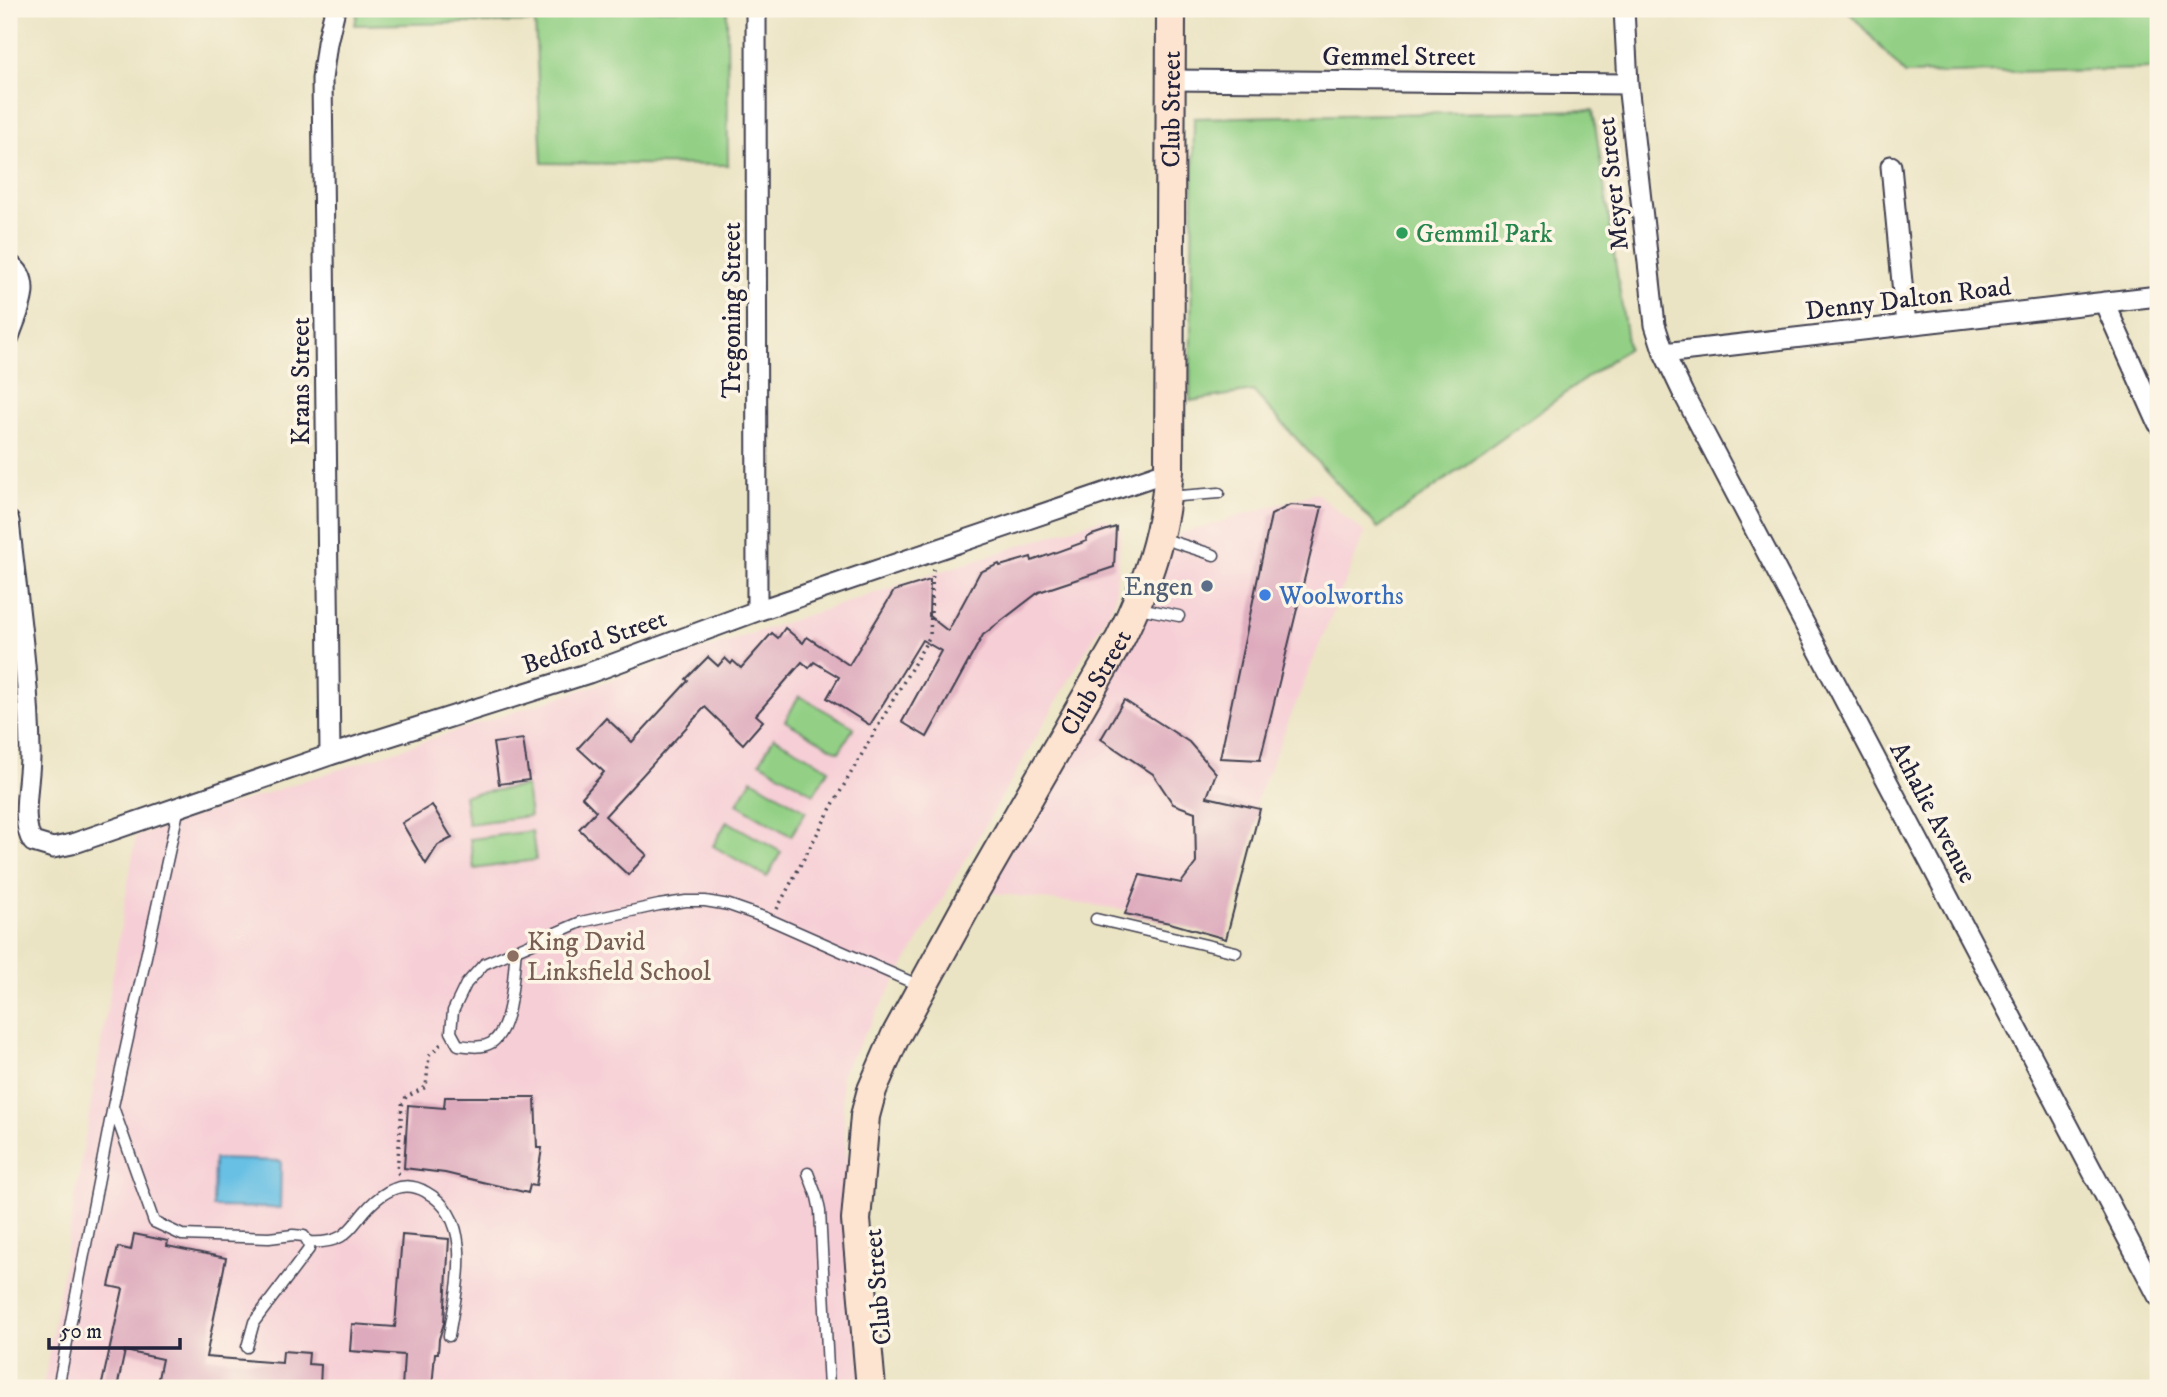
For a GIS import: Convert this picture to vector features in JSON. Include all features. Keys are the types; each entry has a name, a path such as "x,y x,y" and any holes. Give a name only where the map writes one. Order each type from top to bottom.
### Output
{"main road":[{"name":"Club Street","path":"871,1388 856,1220 865,1116 872,1090 895,1037 973,894 1113,651 1150,574 1160,537 1168,484 1171,9"},
{"name":"Club Street","path":"859,1187 872,1219 887,1388"}],"street":[{"name":"Krans Street","path":"330,755 322,79 335,9"},
{"name":"Tregoning Street","path":"756,9 757,611"},
{"name":"Meyer Street","path":"1624,9 1628,84 1653,307 1658,338 1664,353"},
{"name":"Gemmel Street","path":"1171,80 1628,84"},
{"path":"1891,166 1906,325"},
{"path":"9,264 17,269 24,287 22,301 9,337"},
{"name":"Denny Dalton Road","path":"1664,353 2158,296"},
{"path":"2104,302 2158,423"},
{"name":"Athalie Avenue","path":"1664,353 2158,1296"},
{"name":"Bedford Street","path":"9,521 29,727 30,783 26,825 33,842 44,847 63,847 330,755 589,673 757,611 933,552 1168,484"}],"lane":[{"path":"1168,484 1219,493"},
{"path":"1160,537 1214,555"},
{"path":"1135,607 1179,616"},
{"path":"58,1388 113,1106 178,807"},
{"path":"516,949 505,1026 491,1043 474,1047 458,1045 451,1032 453,1011 466,984 484,964 516,949 581,922 686,901 729,905 770,920 924,988"},
{"path":"1096,919 1236,952"},
{"path":"113,1106 154,1222 182,1235 269,1238 293,1235 304,1237 308,1242 309,1249 254,1322 247,1347"},
{"path":"808,1173 820,1211 829,1388"},
{"path":"308,1242 341,1238 382,1195 399,1187 414,1185 444,1203 457,1229 459,1263 450,1336"}],"path":[{"path":"770,920 930,636 933,552"},
{"path":"414,1185 397,1172 402,1105 406,1097 426,1087 429,1056 451,1032"}],"shaded area":[{"path":"1316,493 1365,533 1208,920 987,892 1180,534"},
{"name":"King David Linksfield School","path":"1104,518 1121,529 1115,601 841,1075 862,1388 43,1388 136,836"}],"green space":[{"path":"358,9 727,9 728,165 542,163 535,22 355,25"},
{"path":"1846,9 2158,9 2158,69 1905,74"},
{"name":"Gemmil Park","path":"1593,110 1628,348 1378,528 1253,391 1190,401 1194,118"},
{"path":"799,696 854,727 839,752 785,721"},
{"path":"774,737 829,769 814,794 760,762"},
{"path":"752,779 806,811 791,836 737,804"},
{"path":"526,786 530,816 468,824 464,795"},
{"path":"727,821 781,852 767,877 713,846"},
{"path":"532,831 536,860 474,869 470,839"}],"water":[{"path":"214,1159 281,1161 280,1208 213,1207"}],"building":[{"path":"1290,505 1322,507 1260,760 1220,758 1271,515"},
{"path":"1116,527 1114,567 1039,592 983,635 927,737 902,722 941,651 922,640 870,725 827,698 839,677 814,662 809,668 802,662 756,715 763,721 743,744 705,707 605,816 647,855 628,875 579,829 596,811 582,797 604,772 578,748 606,718 632,742 708,657 718,666 725,658 741,668 772,633 778,638 785,628 803,643 807,637 849,665 894,591 930,580 929,616 948,631 980,572 999,564 1000,566 1031,557 1032,561"},
{"path":"1124,700 1189,742 1216,773 1207,797 1260,809 1226,939 1125,914 1140,875 1181,883 1196,863 1195,812 1173,804 1153,774 1101,739"},
{"path":"523,739 529,780 499,784 493,743"},
{"path":"432,805 452,838 438,845 426,864 402,823"},
{"path":"445,1097 535,1097 537,1148 542,1148 536,1186 530,1185 528,1193 445,1173 404,1168 408,1105 444,1108"},
{"path":"134,1234 168,1241 167,1246 226,1258 206,1357 282,1363 283,1351 309,1353 308,1364 321,1365 320,1388 156,1388 162,1359 125,1351 117,1388 101,1388 123,1289 109,1286 118,1247 131,1250"},
{"path":"402,1235 449,1239 444,1323 438,1353 435,1353 432,1388 402,1388 404,1355 350,1351 352,1324 395,1327"}],"place":[{"name":"Gemmil Park","path":"1402,233"},
{"name":"Engen","path":"1207,586"},
{"name":"Woolworths","path":"1265,595"},
{"name":"King David Linksfield School","path":"513,956"}]}
